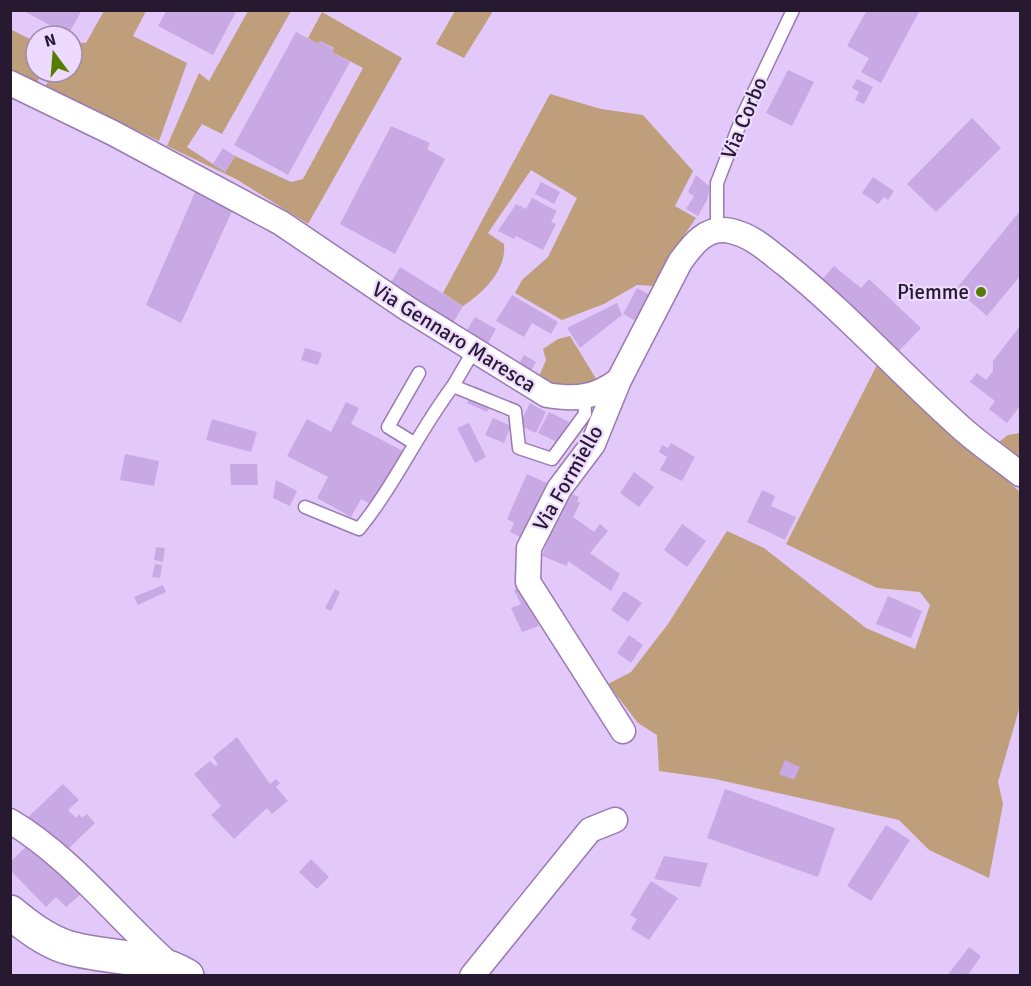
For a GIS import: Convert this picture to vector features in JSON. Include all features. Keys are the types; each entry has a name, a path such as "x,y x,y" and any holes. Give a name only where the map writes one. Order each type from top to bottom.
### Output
{"main road":[{"path":"10,912 30,928 65,946 178,970"}],"street":[{"name":"Via Gennaro Maresca","path":"10,82 113,133 281,223 408,309 547,395 569,399 584,398 604,391 619,380"},
{"path":"619,380 680,262 701,236 729,230 750,237 816,289 957,424 1020,474"},
{"name":"Via Formiello","path":"619,380 592,444 559,489 529,548 528,582 624,731"},
{"path":"472,975 590,830 615,819"},
{"path":"10,821 27,831 92,887 136,935 178,970"}],"lane":[{"name":"Via Corbo","path":"717,231 717,183 744,113 793,10"},
{"path":"305,507 359,529 376,509 429,417 453,386 474,350"},
{"path":"414,443 388,427 419,373"},
{"path":"453,386 515,411 520,440 519,448 552,459 585,414 584,398"}],"shaded area":[{"path":"104,11 146,11 133,36 187,63 159,141 45,87 47,84 84,84 84,43"},
{"path":"248,11 291,11 222,134 202,124 187,147 225,172 235,156 291,182 303,179 363,68 332,52 334,48 320,41 318,44 308,38 322,12 402,58 308,224 236,179 167,146 199,73 209,81"},
{"path":"455,11 493,11 464,58 436,44"},
{"path":"10,29 24,36 24,76 11,70"},
{"path":"550,94 601,109 643,115 693,171 675,206 696,218 670,256 655,286 637,285 604,304 562,320 515,293 522,280 548,257 577,198 531,170 488,233 504,244 504,254 498,272 486,288 463,306 443,293"},
{"path":"570,336 598,382 569,390 538,379 546,360 543,349 558,339"},
{"path":"878,363 934,417 1020,492 1020,706 998,782 1003,804 989,878 929,850 899,820 715,779 659,771 657,735 638,723 608,684 631,672 668,624 727,531 764,548 866,628 915,649 930,605 920,592 877,588 786,544"},
{"path":"1020,433 1020,464 996,444 1008,435"}],"building":[{"path":"22,10 82,10 74,24 48,24"},
{"path":"167,10 237,10 213,55 158,26"},
{"path":"867,10 920,10 881,83 861,72 869,58 847,46"},
{"path":"296,32 318,44 320,41 334,49 332,52 350,62 288,175 234,145"},
{"path":"788,70 814,82 792,126 766,113"},
{"path":"857,79 873,87 864,104 855,100 859,92 852,88"},
{"path":"972,118 1001,148 936,212 907,184"},
{"path":"391,126 430,143 427,149 445,159 395,254 340,224"},
{"path":"223,148 235,156 225,172 213,164"},
{"path":"696,175 710,187 707,200 698,216 686,209 694,196 688,192"},
{"path":"873,177 894,191 888,200 884,197 878,204 862,193"},
{"path":"541,182 560,192 554,204 535,194"},
{"path":"197,188 234,207 181,323 146,305"},
{"path":"532,198 557,211 551,222 556,224 543,250 516,236 514,239 498,231 516,204 526,209"},
{"path":"1020,211 1020,276 987,316 956,289"},
{"path":"834,266 861,288 869,279 921,328 897,353 820,282"},
{"path":"400,267 463,306 453,323 390,284"},
{"path":"637,288 650,295 636,321 623,314"},
{"path":"512,295 558,322 551,334 532,323 524,337 496,321"},
{"path":"617,303 622,315 580,348 567,328"},
{"path":"475,317 496,329 487,345 466,332"},
{"path":"1020,326 1020,406 1007,423 989,409 995,401 970,382 977,373 986,380 993,371 993,361"},
{"path":"305,348 322,353 318,365 301,360"},
{"path":"524,355 536,362 531,371 519,364"},
{"path":"475,386 495,395 487,412 467,403"},
{"path":"346,402 359,408 351,424 403,451 382,490 379,489 370,504 361,499 351,517 317,498 328,477 287,456 307,419 331,432"},
{"path":"530,403 546,412 536,433 519,425"},
{"path":"549,412 569,422 559,443 538,433"},
{"path":"493,418 511,426 504,443 485,435"},
{"path":"212,419 257,432 251,452 206,440"},
{"path":"469,423 486,457 475,463 457,428"},
{"path":"671,443 695,457 682,481 660,470 667,457 659,452 662,445 668,448"},
{"path":"125,454 159,461 154,486 120,480"},
{"path":"230,464 257,464 258,485 231,485"},
{"path":"634,472 654,487 639,507 620,493"},
{"path":"527,474 549,484 524,539 510,532 514,523 507,519"},
{"path":"276,480 297,491 290,506 273,498"},
{"path":"762,490 775,496 771,506 796,517 785,540 747,522"},
{"path":"565,491 579,497 577,501 580,503 573,517 594,532 600,524 608,531 590,553 620,574 611,591 568,561 567,566 542,556"},
{"path":"682,524 706,541 687,567 664,550"},
{"path":"156,547 165,548 163,562 154,560"},
{"path":"155,564 162,565 160,578 152,577"},
{"path":"163,585 166,592 138,605 134,597"},
{"path":"520,587 539,626 522,632 511,608 521,604 514,590"},
{"path":"335,589 340,592 331,611 325,608"},
{"path":"624,591 642,603 628,622 611,610"},
{"path":"888,596 922,611 911,638 876,624"},
{"path":"629,635 643,645 631,663 617,653"},
{"path":"237,737 270,784 276,779 280,783 276,787 288,801 272,814 267,808 234,839 211,815 221,806 194,774 210,761 215,766 218,764 213,757"},
{"path":"785,760 800,767 794,780 779,774"},
{"path":"63,784 79,800 68,810 76,818 79,814 82,818 87,814 95,823 61,856 26,819"},
{"path":"725,789 835,828 818,877 707,838"},
{"path":"886,825 910,840 871,901 847,886"},
{"path":"30,843 80,895 66,907 56,897 46,907 10,870 10,862"},
{"path":"664,856 708,863 700,887 654,879"},
{"path":"311,859 329,877 317,889 299,872"},
{"path":"651,881 678,898 649,940 631,929 637,919 630,915"},
{"path":"969,947 981,956 967,976 947,976"}],"place":[{"name":"Piemme","path":"981,292"}]}
